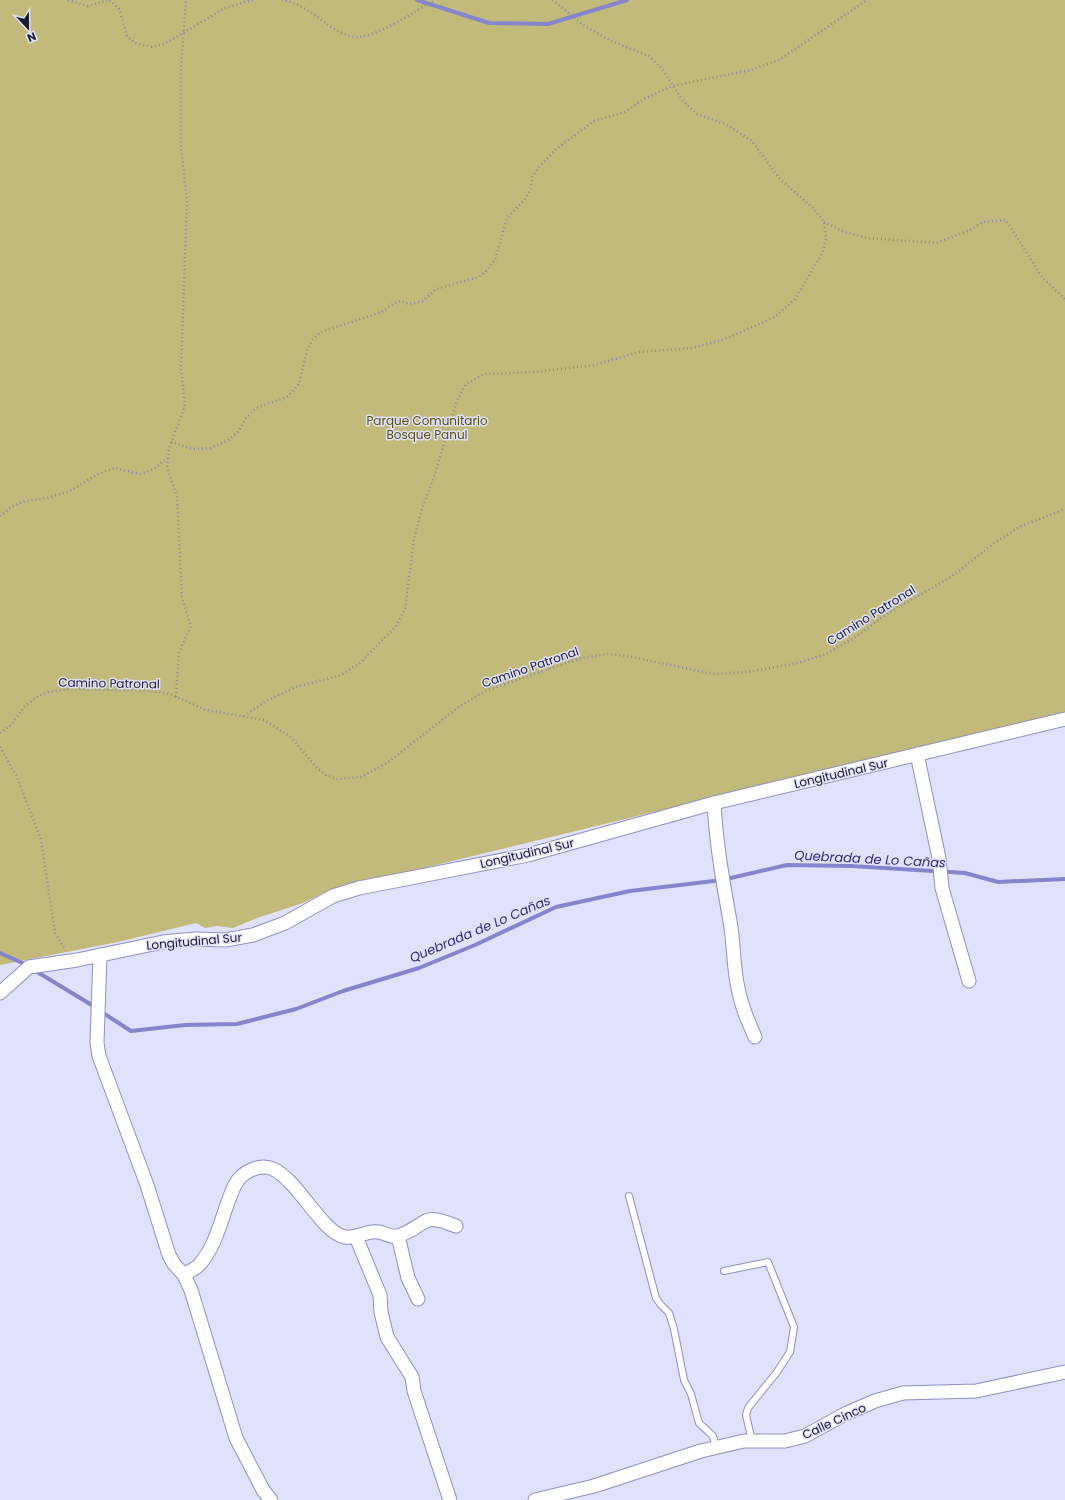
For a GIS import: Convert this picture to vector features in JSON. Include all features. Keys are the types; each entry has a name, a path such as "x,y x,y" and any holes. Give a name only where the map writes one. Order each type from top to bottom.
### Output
{"street":[{"name":"Longitudinal Sur","path":"0,992 29,967 77,960 163,942 195,939 225,940 253,936 285,923 333,896 359,888 528,855 714,803 1065,719"},
{"path":"917,754 939,858 942,888 969,981"},
{"path":"714,803 723,889 730,922 738,987 743,1009 755,1038"},
{"path":"100,954 97,1043 99,1056 147,1185 169,1255 174,1264 184,1275 191,1290 236,1438 263,1490 271,1500"},
{"path":"184,1275 199,1266 212,1244 222,1222 235,1184 242,1175 252,1169 264,1166 274,1169 290,1182 326,1224 340,1236 356,1237 377,1232 393,1237 398,1236 427,1220 437,1218 456,1226"},
{"path":"398,1236 408,1278 418,1299"},
{"path":"356,1237 380,1295 381,1312 387,1337 412,1377 414,1391 450,1500"},
{"name":"Calle Cinco","path":"535,1500 594,1486 716,1448 744,1441 785,1441 805,1436 875,1401 903,1393 976,1391 1065,1372"}],"lane":[{"path":"629,1196 656,1298 669,1313 674,1329 684,1380 691,1394 699,1423 713,1436 716,1448"},
{"path":"724,1272 768,1262 794,1327 790,1352 777,1372 748,1408 746,1415 752,1441"}],"path":[{"path":"68,0 88,6 109,0 119,10 127,36 135,43 152,47 166,43 225,8 253,0"},
{"path":"176,697 179,652 191,626 182,598 177,497 167,467 171,442 185,406 181,368 187,200 181,148 181,67 186,0"},
{"path":"282,0 290,0 306,9 336,31 357,37 376,32 435,0"},
{"path":"553,0 583,25 609,40 649,56 662,69 683,102 697,114 728,125 752,141 779,178 814,209 824,222 844,232 867,238 936,243 970,230 983,222 1006,220 1042,277 1065,299"},
{"path":"171,442 193,449 210,448 227,441 239,431 246,418 256,408 287,397 298,384 307,350 312,339 321,332 382,312 391,305 400,301 409,304 422,301 436,289 479,277 496,260 508,218 525,199 531,188 532,177 539,167 556,150 594,120 625,112 644,99 672,86 751,70 779,60 867,0"},
{"path":"244,716 266,702 296,687 341,675 360,663 396,626 405,609 414,540 418,524 435,474 457,400 466,384 484,374 534,372 588,366 639,352 692,348 725,339 775,318 795,299 823,252 826,238 824,222"},
{"path":"0,516 11,507 25,501 47,498 70,491 98,474 115,468 140,474 154,469 168,458"},
{"name":"Camino Patronal","path":"0,733 11,725 25,706 36,697 48,692 70,689 151,691 176,697 206,710 264,720 291,737 316,767 326,775 338,779 361,777 387,763 460,706 485,691 581,658 609,654 627,656 713,674 748,672 798,663 826,654 854,638 888,613 951,578 993,544 1021,526 1065,509"},
{"path":"0,746 17,777 41,840 55,933 69,954 77,960"}],"green space":[{"name":"Parque Comunitario Bosque Panul","path":"0,0 1065,0 1065,712 325,892 303,903 257,918 233,928 217,926 205,928 196,923 118,942 0,965"}],"waterway":[{"path":"417,0 489,23 548,24 627,0"},
{"name":"Quebrada de Lo Cañas","path":"100,1011 131,1031 185,1025 237,1024 296,1009 343,991 419,968 475,945 556,907 630,891 722,880 787,865 852,866 965,873 998,882 1065,879"},
{"name":"Quebrada de Lo Cañas","path":"0,953 27,965"},
{"name":"Quebrada de Lo Cañas","path":"34,970 95,1007"}]}
